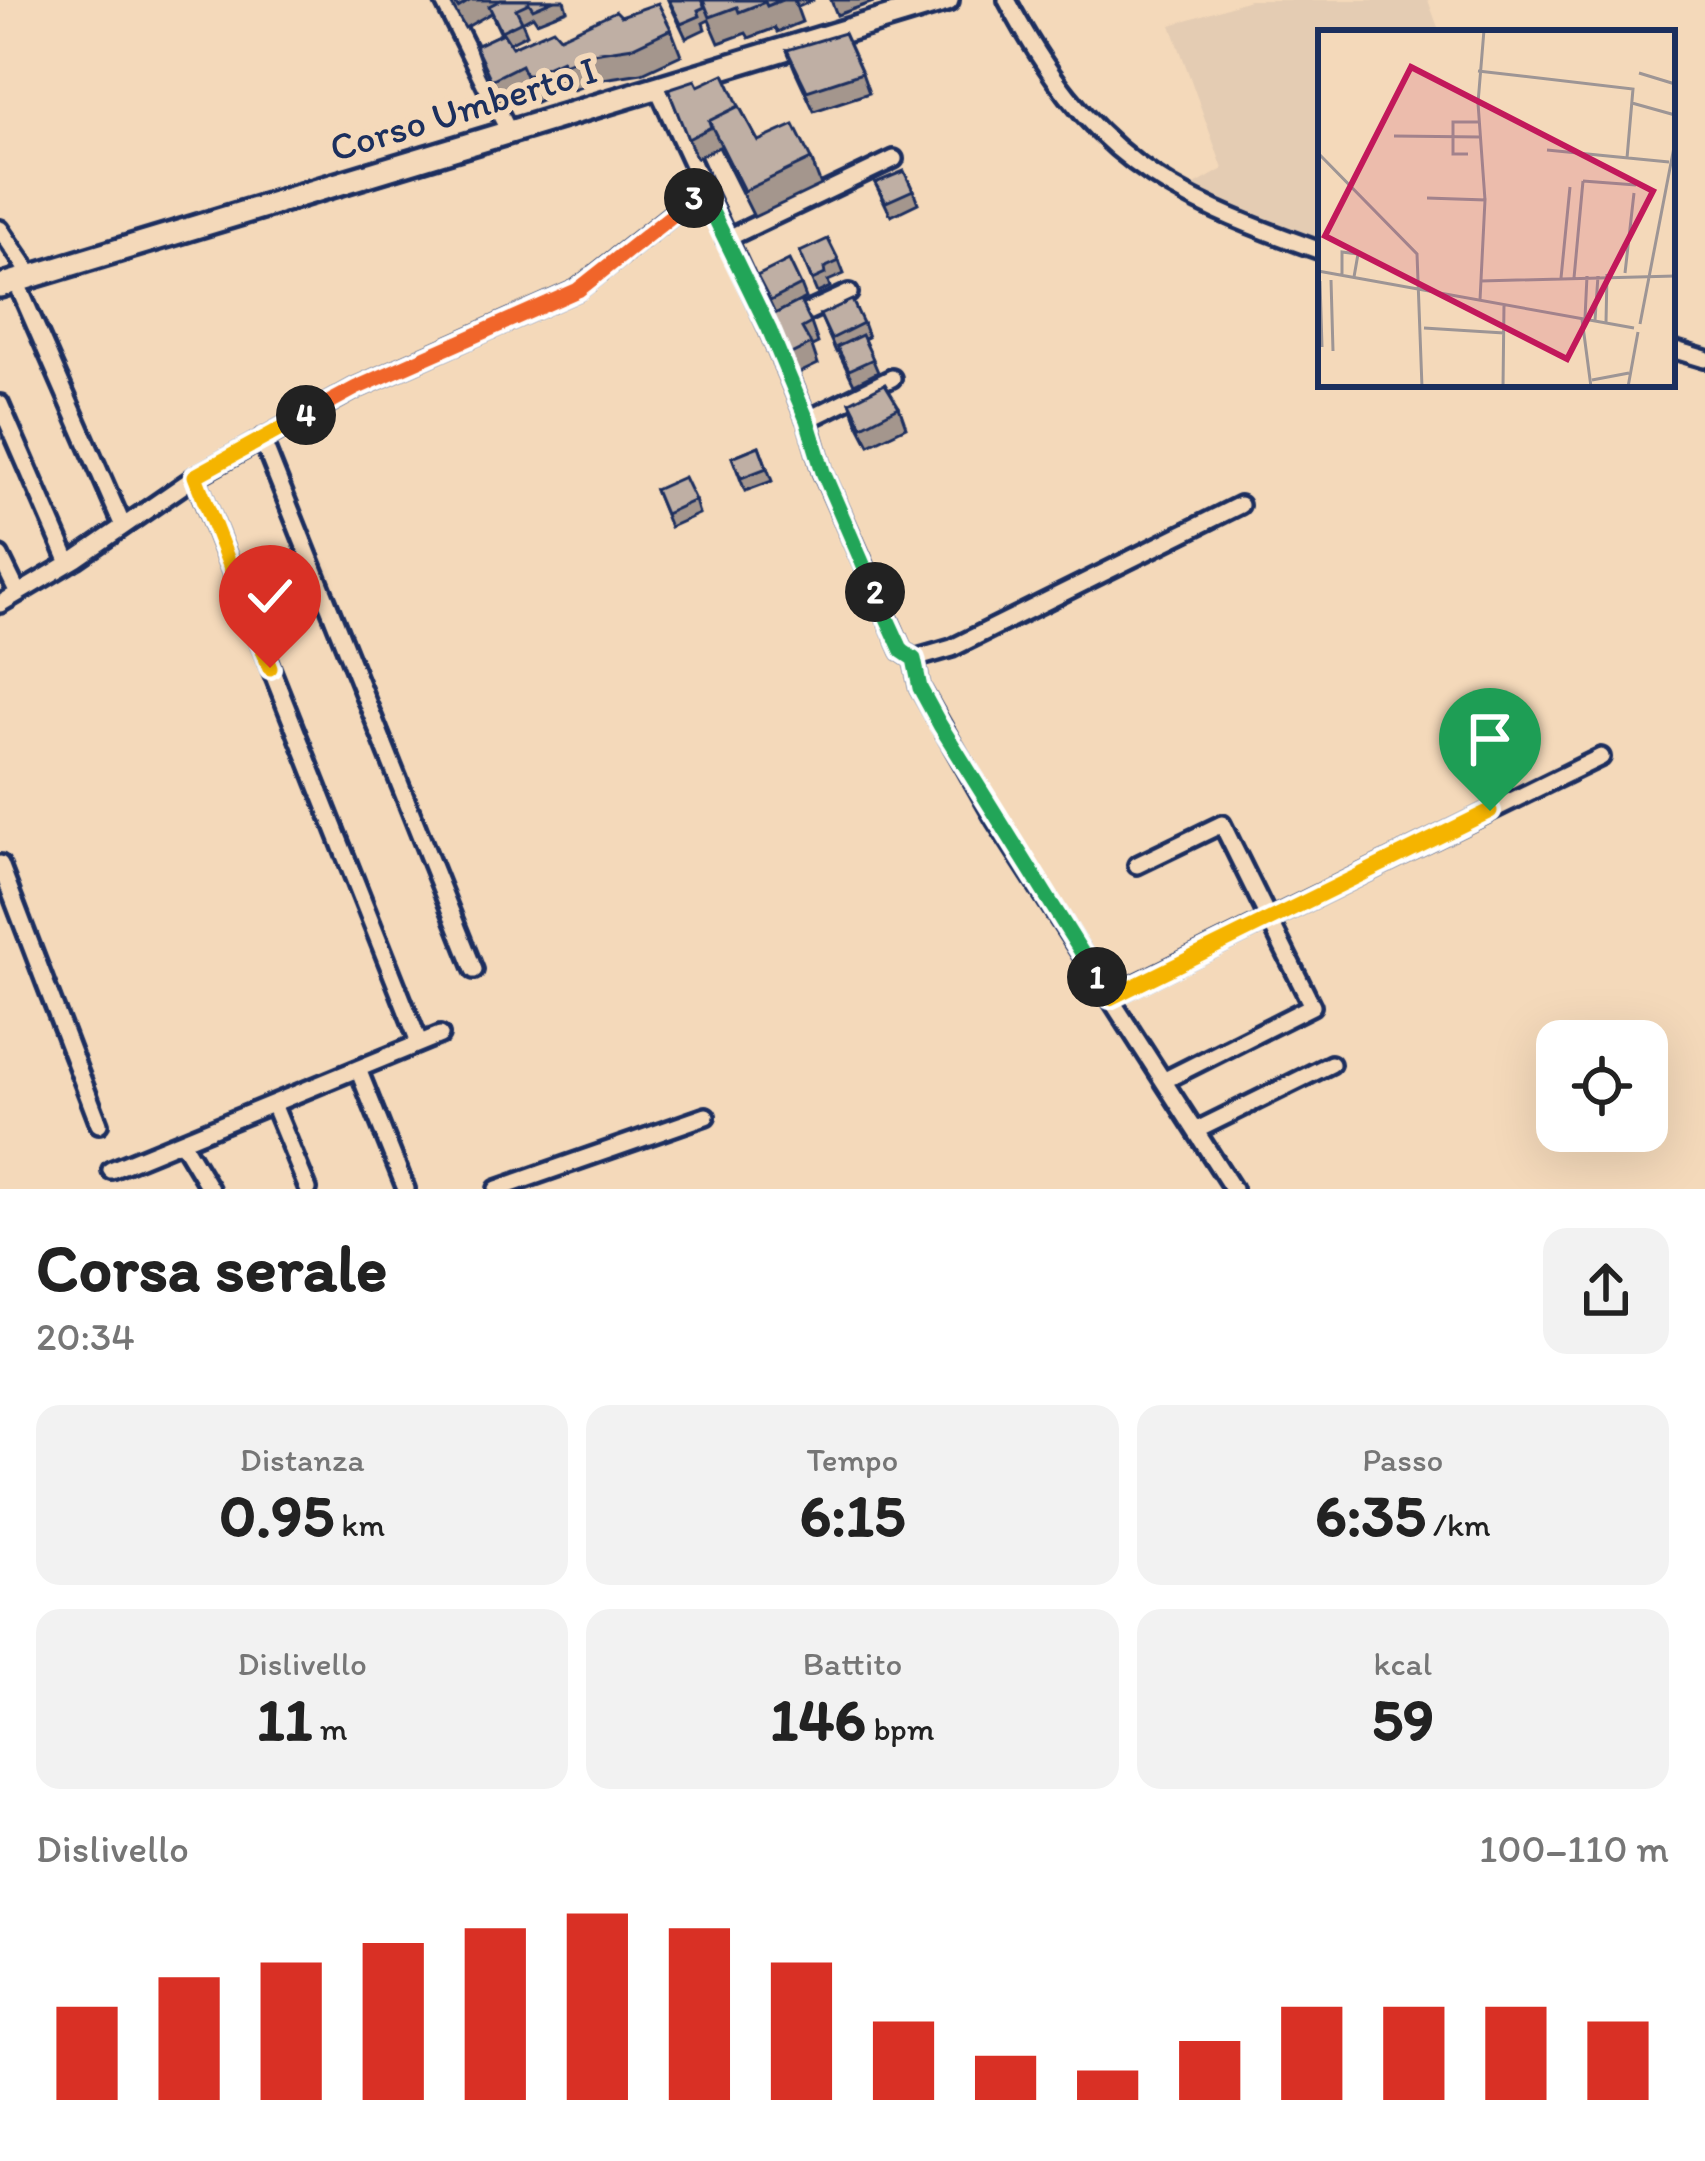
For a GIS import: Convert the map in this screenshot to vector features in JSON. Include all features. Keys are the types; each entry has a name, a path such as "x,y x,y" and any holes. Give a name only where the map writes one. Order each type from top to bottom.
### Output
{"main road":[{"name":"Corso Umberto I","path":"16,281 947,0"}],"street":[{"path":"443,0 508,132"},
{"path":"1007,0 1064,89 1110,146 1136,167 1196,204 1318,250"},
{"path":"657,87 769,329 857,552 902,651 914,659 920,688 1233,1189"},
{"path":"725,239 894,159"},
{"path":"0,604 195,476 356,388 578,290 702,191"},
{"path":"0,229 16,281 123,526"},
{"path":"769,329 849,293"},
{"path":"1675,350 1705,359"},
{"path":"807,420 892,378"},
{"path":"0,404 69,563"},
{"path":"262,440 474,970"},
{"path":"195,476 418,1042"},
{"path":"914,659 952,648 1240,505"},
{"path":"0,556 18,593"},
{"path":"1110,998 1601,757"},
{"path":"1137,865 1222,824 1312,1006 1165,1080"},
{"path":"0,864 99,1124"},
{"path":"111,1170 440,1035"},
{"path":"1197,1130 1331,1064"},
{"path":"358,1069 406,1189"},
{"path":"273,1104 308,1189"},
{"path":"497,1189 706,1116"},
{"path":"182,1144 211,1189"}],"shaded area":[{"path":"1249,0 1428,0 1439,30 1318,30 1318,240 1188,189 1223,169 1171,25"}],"building":[{"path":"501,0 554,0 533,9 529,3 516,9 522,21 501,31 489,6"},
{"path":"669,0 701,0 705,7 698,10 700,16 681,24"},
{"path":"703,0 782,0 710,17"},
{"path":"658,3 671,29 633,47 593,53 564,64 562,60 526,76 521,65 491,80 475,46 503,33 512,47 553,29 560,37 616,11 621,16"},
{"path":"844,33 862,73 807,91 787,50"},
{"path":"724,74 739,106 709,121 711,127 688,139 668,89 695,80 698,86"},
{"path":"739,106 758,141 794,125 811,159 744,191 709,121"},
{"path":"904,171 913,190 886,202 875,183"},
{"path":"828,239 839,261 812,280 800,252"},
{"path":"789,260 801,285 770,301 757,276"},
{"path":"852,300 863,323 831,339 820,315"},
{"path":"800,301 811,323 802,328 811,344 787,356 769,317"},
{"path":"862,335 873,359 849,370 837,347"},
{"path":"885,384 899,407 862,426 850,402"},
{"path":"759,446 767,468 741,478 732,457"},
{"path":"684,477 695,500 665,514 655,490"}],"route":[{"path":"270,668 195,476 356,388 578,290 702,191 769,329 857,552 902,651 914,659 920,688 1110,998 1490,811"}]}
